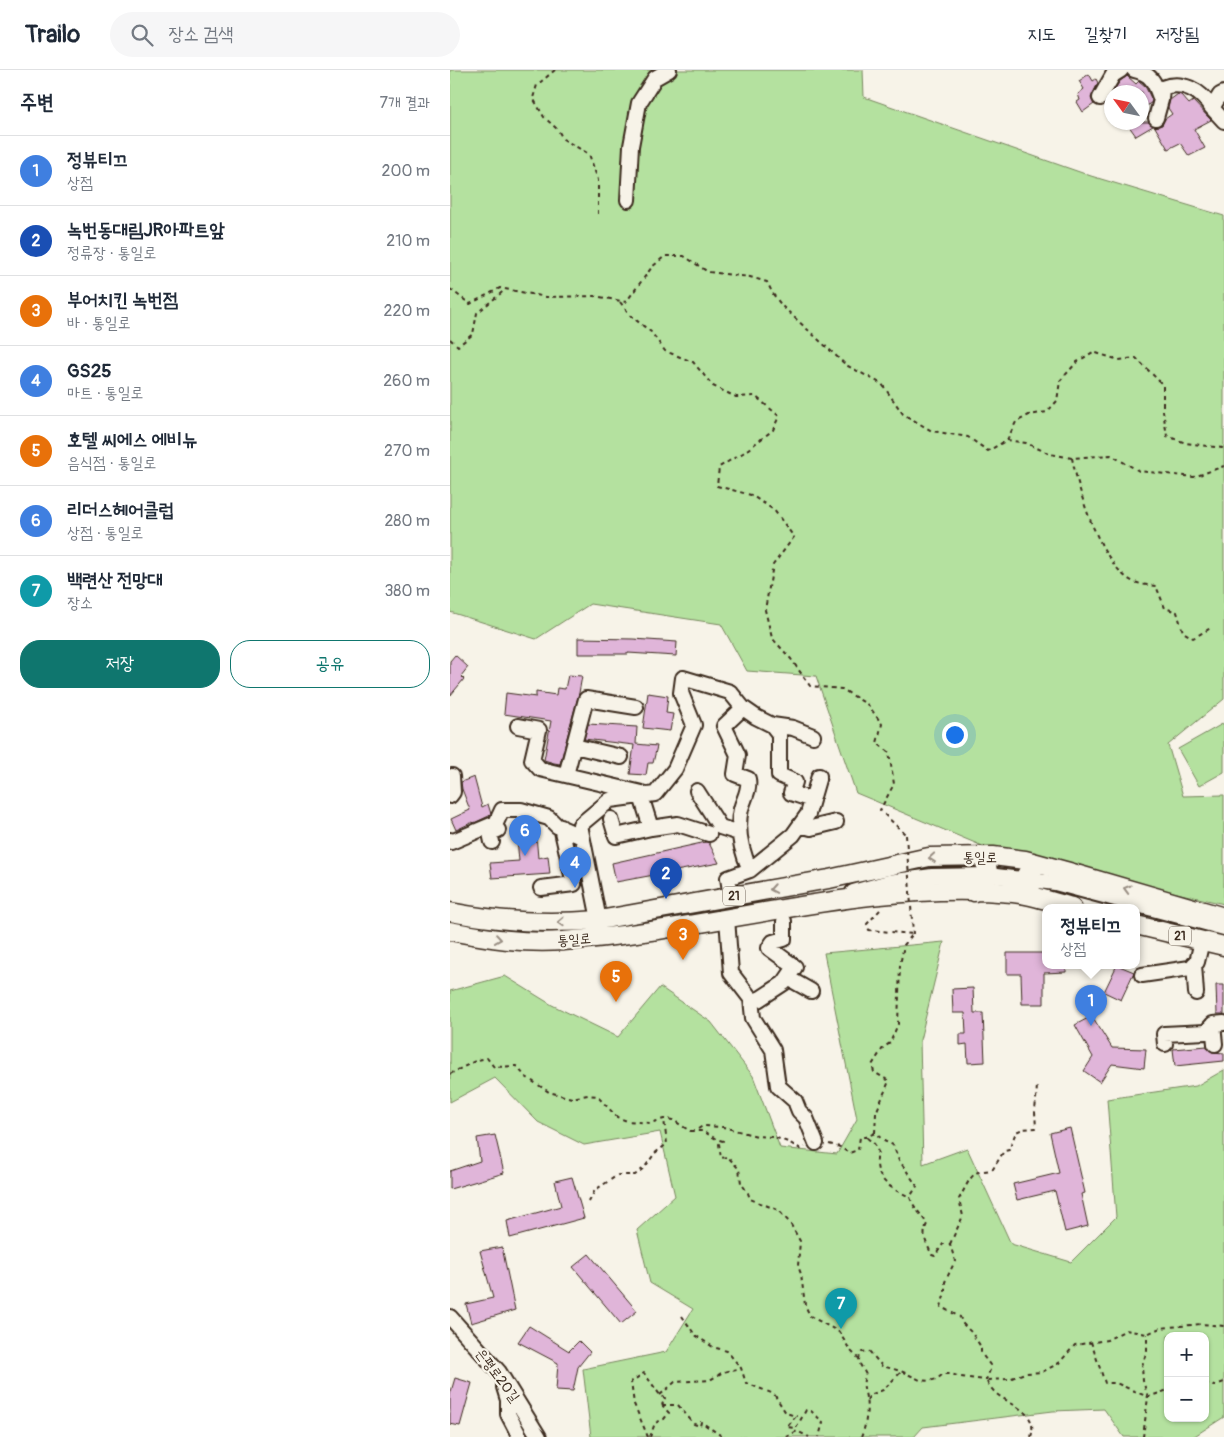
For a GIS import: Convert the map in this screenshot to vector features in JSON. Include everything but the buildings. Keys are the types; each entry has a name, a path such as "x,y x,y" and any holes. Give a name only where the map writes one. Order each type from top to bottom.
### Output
{"main road":[{"name":"통일로","path":"450,912 488,920 524,922 561,923 599,920 848,875 929,857 980,856 1016,858 1224,917"},
{"path":"974,892 983,886 988,875 988,867 980,856"},
{"path":"1035,897 1026,886 1026,878 1028,871 1032,867 1042,865"},
{"name":"통일로","path":"450,931 504,941 561,941 613,936 816,903 922,892 1014,893 1061,904"},
{"name":"21","path":"1140,926 1224,946"}],"street":[{"path":"628,200 631,146 639,103 655,78 670,70"},
{"path":"1100,98 1113,75 1121,70"},
{"path":"1134,70 1144,72 1154,80 1161,100"},
{"path":"1156,118 1162,88 1172,84 1193,88 1207,100 1224,121"},
{"path":"1212,108 1220,95 1224,93"},
{"path":"582,837 580,825 610,800 655,794 675,770 694,725 681,693 683,678 730,692 743,708 772,725 793,728 813,736"},
{"path":"566,776 586,699 636,706"},
{"path":"743,708 724,726 738,755 735,774 748,779 750,786 741,810 739,833 741,850 750,870"},
{"path":"772,725 779,734 779,775 795,782 791,792 812,800"},
{"path":"518,726 538,730 532,760 540,769 645,796"},
{"path":"574,746 621,756"},
{"path":"450,796 453,792 452,776"},
{"path":"732,897 728,878 750,870 793,835 808,814 819,776"},
{"path":"697,791 720,828 739,833"},
{"path":"645,796 650,828"},
{"path":"450,840 451,842 497,833 502,810 521,810 549,818 561,827 582,837"},
{"path":"611,819 616,836 678,824 709,834"},
{"path":"800,825 811,828 836,822"},
{"path":"541,888 574,884 561,827"},
{"name":"통일로","path":"582,837 599,920"},
{"path":"848,875 890,882"},
{"path":"816,903 890,882 932,876 988,875 1026,878 1055,883 1134,904"},
{"path":"1140,906 1224,928"},
{"path":"1145,907 1224,917"},
{"path":"727,918 731,973 751,999 753,1018 773,1050 778,1086 795,1101 799,1111 806,1118 816,1143"},
{"path":"751,999 758,1000 784,983 795,967 768,948 773,942 784,939 784,921"},
{"path":"1142,975 1190,968 1196,962 1202,941"},
{"path":"1194,964 1196,994"},
{"path":"788,978 811,991"},
{"path":"1215,1044 1218,1024"},
{"path":"1165,1044 1164,1034 1206,1032 1218,1024"},
{"name":"은평로20길","path":"450,1317 499,1372 539,1437"},
{"path":"499,1372 508,1400 508,1414 520,1437"}],"path":[{"path":"555,70 536,85 533,98 544,117 558,130 563,139 589,154 598,180 598,214"},
{"path":"450,289 470,304 500,288 546,297 595,296 626,302 652,267 665,256 684,256 708,272 750,277 768,282 773,294 782,306 846,365 882,384 903,414 932,431 968,437 988,450 1007,440 1016,422 1029,415 1047,412 1057,401 1060,381 1077,362 1093,352 1119,360 1136,358 1163,385 1163,411 1167,436 1186,443 1222,448 1224,446"},
{"path":"450,338 458,346 473,334 477,314 506,289"},
{"path":"619,301 631,316 651,332 665,351 693,362 712,386 736,397 754,396 779,416 773,430 742,454 718,467 717,486 751,495 774,510 794,537 773,565 765,610 772,638 791,659 810,686 842,689 868,705 882,724 877,742 889,752 894,784 880,810 906,836 913,934 904,945 900,965 898,1024 890,1043 883,1048 872,1065 874,1072 889,1081 876,1112 875,1133"},
{"path":"1007,440 1026,443 1050,454 1072,458 1111,455 1139,471 1194,477 1224,466"},
{"path":"1072,458 1076,479 1106,554 1127,578 1142,585 1156,586 1165,608 1177,612 1183,632 1193,638 1211,628"},
{"path":"885,907 878,911 867,924 869,930 913,934"},
{"path":"450,1074 478,1060 487,1058 494,1067 516,1066 526,1077 549,1092 572,1098 588,1095 597,1096 618,1117 627,1121 650,1123 664,1119 673,1120 690,1131 703,1131 716,1139 724,1141 719,1144 721,1158 728,1157 739,1169 742,1183 750,1199 778,1210 790,1223 800,1242 798,1266 802,1281 803,1298 810,1316 839,1332 850,1350 858,1358 866,1375 862,1384 867,1400 866,1419 861,1437"},
{"path":"986,1380 990,1365 981,1353 980,1347 972,1333 963,1324 960,1317 941,1307 945,1292 945,1282 955,1261 950,1244 963,1216 959,1199 972,1176 979,1172 993,1169 1004,1151 1009,1150 1016,1132 1023,1129 1036,1128 1037,1086"},
{"path":"589,1202 595,1190 600,1186 618,1176 635,1175 645,1168 655,1153 667,1144 664,1119"},
{"path":"866,1137 875,1144 879,1154 876,1164 880,1175 890,1188 910,1196 912,1204 920,1212 927,1224 924,1236 932,1255 935,1256 943,1244 950,1244"},
{"path":"682,1316 695,1335 713,1347 727,1351 740,1368 746,1383 774,1394 786,1413 796,1416 788,1427 796,1428 806,1410 811,1411 823,1422 819,1437"},
{"path":"858,1358 862,1352 868,1351 882,1366 902,1371 920,1380 938,1379 943,1374 986,1380 1009,1379 1025,1373 1042,1372 1059,1363 1075,1345 1107,1340 1126,1330 1147,1334 1160,1328 1201,1324 1224,1326"},
{"path":"1143,1437 1148,1397 1143,1381 1142,1366 1147,1350 1147,1334"},
{"path":"1091,1342 1106,1383 1116,1383 1148,1397 1164,1391"},
{"path":"660,1395 676,1382 710,1380 723,1372 740,1368"},
{"path":"867,1400 870,1395 884,1390 902,1371"},
{"path":"649,1437 634,1404 631,1382 644,1373 660,1395 665,1398 662,1405"},
{"path":"986,1380 999,1397 1023,1409 1033,1430 1031,1437"},
{"path":"1209,1384 1213,1386 1224,1382"},
{"path":"649,1437 655,1422 664,1419 669,1413 662,1405"},
{"path":"662,1405 678,1405 694,1424 700,1426 701,1422 723,1437"},
{"path":"786,1437 797,1431 809,1437"}],"green space":[{"path":"450,70 863,70 864,97 1091,176 1224,216 1224,699 1168,745 1183,796 1224,795 1224,904 992,850 856,793 816,676 747,671 721,624 590,604 536,639 450,612"},
{"path":"1224,723 1224,772 1199,786 1178,749"},
{"path":"944,942 920,1040 923,1164 967,1148 1011,1244 1071,1262 1116,1217 1107,1099 1196,1086 1224,1070 1224,1417 1193,1437 1124,1437 1104,1409 1053,1411 923,1427 914,1437 591,1437 583,1369 666,1352 693,1309 650,1283 637,1230 675,1196 660,1132 584,1145 538,1122 495,1078 450,1102 450,991 505,976 552,1005 618,1037 660,987 711,1022 753,1076 780,1148 837,1154 857,1119 824,953"}],"place":[{"name":"리더스헤어클럽","path":"525,856"},
{"name":"GS25","path":"575,888"},
{"name":"녹번동대림JR아파트앞","path":"666,899"},
{"name":"부어치킨 녹번점","path":"683,960"},
{"name":"호텔 씨에스 에비뉴","path":"616,1002"},
{"name":"정뷰티끄","path":"1091,1026"},
{"name":"백련산 전망대","path":"841,1329"}]}
